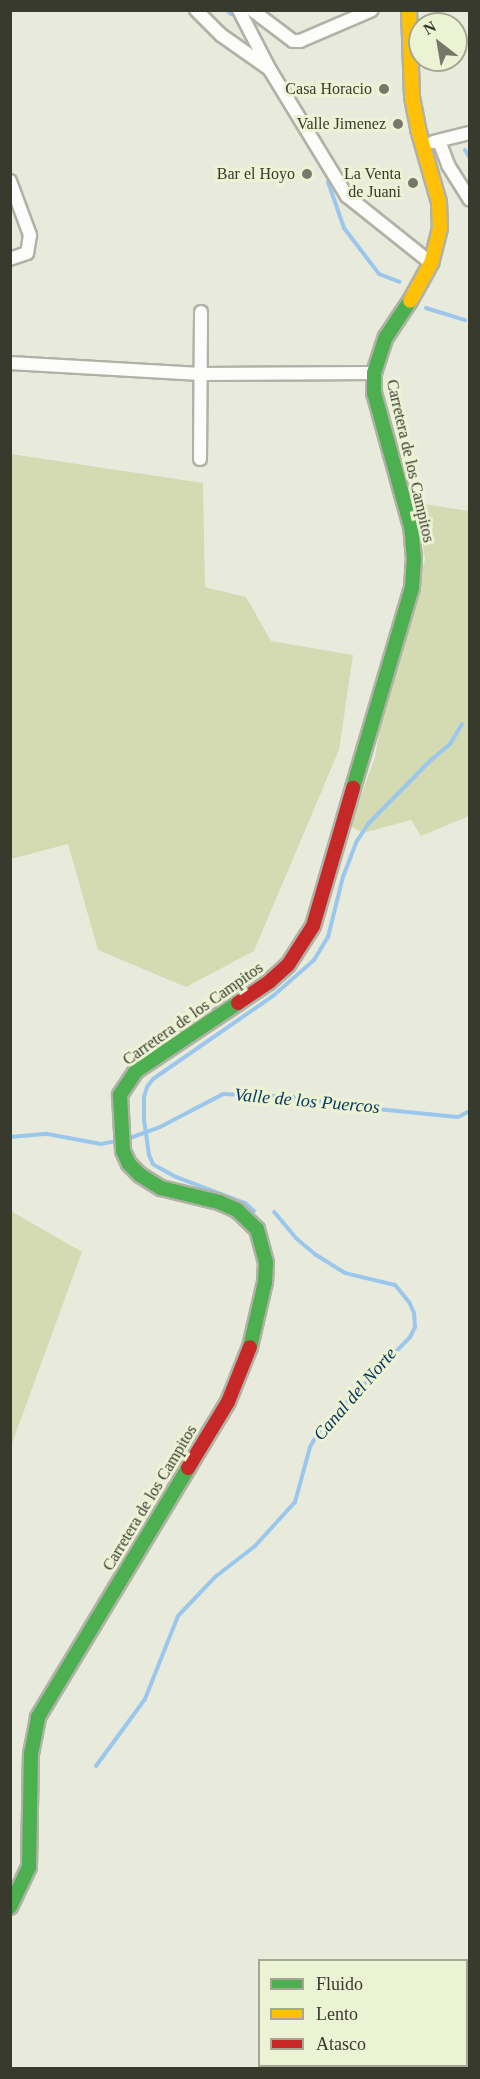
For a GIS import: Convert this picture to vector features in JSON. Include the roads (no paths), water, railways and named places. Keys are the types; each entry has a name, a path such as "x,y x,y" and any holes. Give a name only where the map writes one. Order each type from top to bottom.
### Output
{"main road":[{"name":"Carretera de los Campitos","path":"10,1907 29,1867 31,1754 38,1717 228,1402 251,1343 265,1282 266,1263 263,1245 257,1229 246,1217 219,1202 174,1192 153,1184 134,1170 123,1151 118,1102 123,1088 136,1071 269,981 288,965 312,926 412,587 414,560 411,528 374,393 374,373 386,337 431,263 440,228 439,202 422,144 412,97 409,10"}],"street":[{"path":"196,10 221,35 270,70"},
{"path":"239,10 270,70 347,196 431,263"},
{"path":"252,10 293,41 300,41 372,10"},
{"path":"422,144 470,133"},
{"path":"439,141 448,165 470,200"},
{"path":"10,181 30,235 27,253 10,259"},
{"path":"200,459 201,312"},
{"path":"10,363 201,374 374,373"}],"waterway":[{"path":"227,10 231,14"},
{"path":"465,150 470,158"},
{"path":"328,182 344,228 379,274 400,282"},
{"path":"426,308 465,320"},
{"name":"Canal del Norte","path":"254,1211 245,1203 176,1177 153,1164 149,1155 144,1121 144,1097 147,1087 153,1079 273,996 314,960 328,937 343,877 357,841 368,824 431,760 450,744 462,724"},
{"name":"Valle de los Puercos","path":"127,1139 160,1127 223,1094 346,1102 377,1109 458,1117 470,1111"},
{"name":"Valle de los Puercos","path":"10,1137 47,1134 101,1144 116,1141"},
{"name":"Canal del Norte","path":"96,1766 145,1699 178,1616 215,1577 255,1546 295,1502 310,1447 320,1430 410,1337 415,1327 414,1313 409,1302 395,1285 345,1273 316,1255 296,1238 274,1212"}],"place":[{"name":"Casa Horacio","path":"384,89"},
{"name":"Valle Jimenez","path":"398,124"},
{"name":"Bar el Hoyo","path":"307,174"},
{"name":"La Venta de Juani","path":"413,183"}]}
